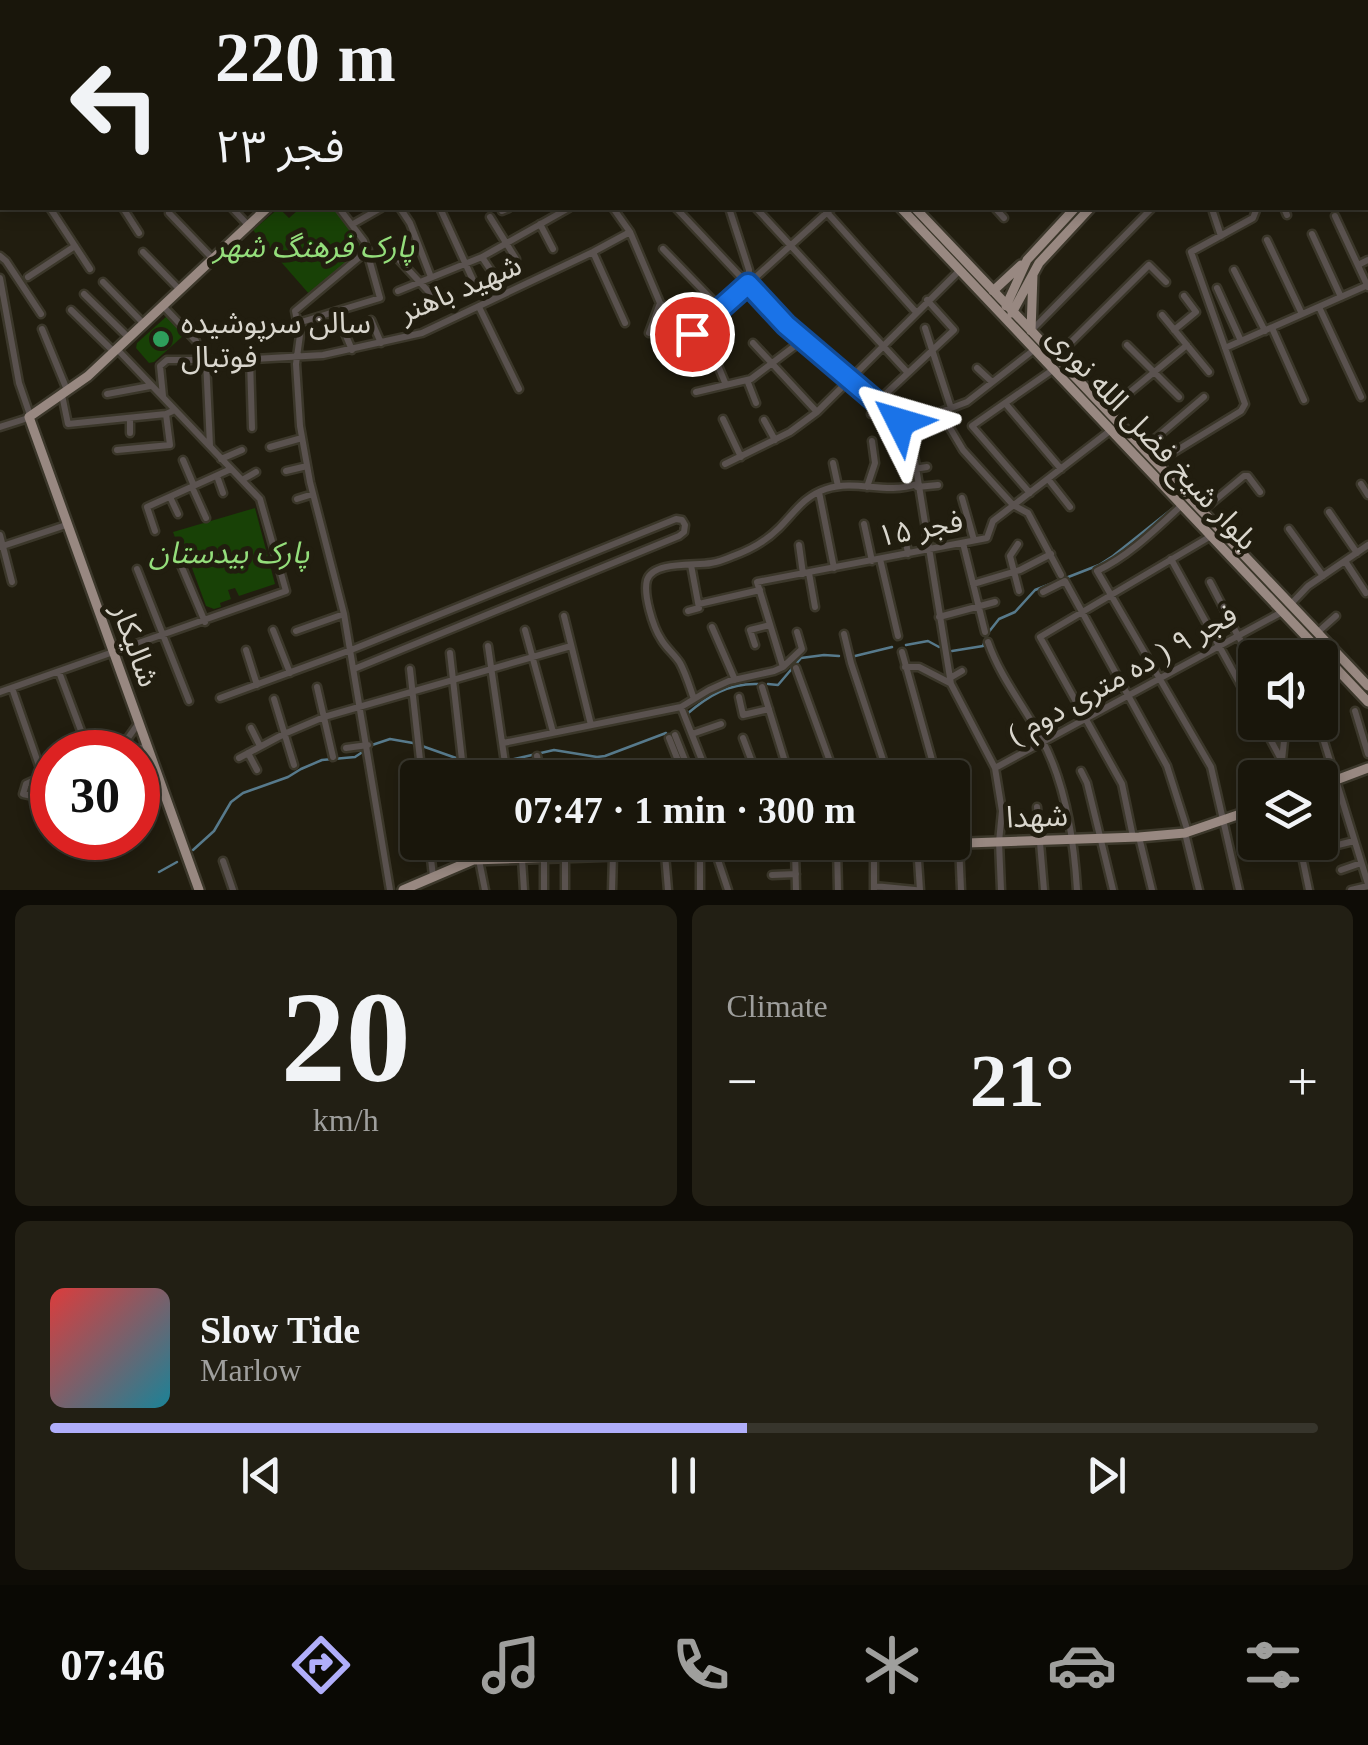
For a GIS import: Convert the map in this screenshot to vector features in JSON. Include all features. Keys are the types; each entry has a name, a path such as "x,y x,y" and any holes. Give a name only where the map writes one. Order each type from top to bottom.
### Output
{"main road":[{"path":"28,417 65,393 115,351 266,210"},
{"path":"904,210 931,232 992,291 1006,312 1056,357 1238,557"},
{"path":"921,210 931,232"},
{"path":"992,291 1073,210"},
{"path":"1006,312 1028,274 1088,210"},
{"name":"بلوار شیخ فضل الله نوری","path":"947,248 960,270 1006,312 1035,350 1211,536 1238,557 1286,608 1309,640"},
{"path":"1026,260 1030,331"},
{"name":"شالیکار","path":"28,417 140,730"},
{"path":"1286,608 1323,640"},
{"path":"1298,629 1308,631 1316,640"},
{"path":"1338,655 1368,686"},
{"path":"1338,660 1351,668"},
{"name":"بلوار شیخ فضل الله نوری","path":"1338,670 1368,702"},
{"path":"1338,779 1368,768"},
{"name":"شالیکار","path":"160,785 198,890"},
{"name":"شهدا","path":"970,843 1186,833 1238,816"},
{"name":"شهدا","path":"403,890 477,860"}],"street":[{"path":"51,210 90,269"},
{"path":"124,210 139,233"},
{"path":"234,210 248,225"},
{"path":"298,323 380,298 368,250 342,210"},
{"path":"345,210 363,218"},
{"path":"353,224 378,210"},
{"path":"401,210 432,277"},
{"path":"441,210 478,289"},
{"path":"544,210 550,218"},
{"path":"398,291 482,256 565,210"},
{"path":"614,210 630,232 660,303 694,332 826,210"},
{"path":"678,210 786,325 900,422 909,424 967,402 1035,350"},
{"path":"730,210 748,270 748,284"},
{"path":"758,210 908,373"},
{"path":"828,210 916,312"},
{"path":"997,210 1004,218"},
{"path":"1030,331 1150,210"},
{"path":"1156,463 1241,411 1244,401 1191,252 1253,218 1257,210"},
{"path":"1213,212 1221,236"},
{"path":"169,214 213,258"},
{"path":"1225,348 1368,286 1335,216"},
{"path":"490,217 516,259"},
{"path":"540,224 554,249"},
{"name":"شهید باهنر","path":"163,398 160,366 164,362 352,350 422,333 630,232"},
{"path":"1312,234 1341,297"},
{"path":"1267,240 1302,314"},
{"path":"28,277 75,246"},
{"path":"663,248 720,308"},
{"path":"368,250 295,310 296,364 307,466 344,614 390,890"},
{"path":"390,250 440,306"},
{"path":"144,252 180,290"},
{"path":"593,252 625,323"},
{"path":"0,256 41,314"},
{"path":"482,256 492,272"},
{"path":"1358,265 1368,260"},
{"path":"1056,357 1149,266 1166,282"},
{"path":"725,464 775,440 817,412 960,270"},
{"path":"1234,270 1304,400"},
{"path":"0,278 28,417 0,424"},
{"path":"103,282 144,324"},
{"path":"1216,288 1241,341"},
{"path":"84,294 129,338"},
{"path":"1174,330 1196,312 1184,296"},
{"path":"877,402 954,330 927,300"},
{"path":"648,334 660,303"},
{"path":"163,306 196,342"},
{"path":"1319,307 1361,397"},
{"path":"479,308 519,389"},
{"path":"0,692 286,592 260,498 71,310"},
{"path":"1162,315 1208,372"},
{"path":"371,320 380,344"},
{"path":"925,328 951,408"},
{"path":"42,329 65,393 68,424 174,410"},
{"path":"344,331 352,350"},
{"path":"696,392 746,380 804,340"},
{"path":"753,343 817,412"},
{"path":"1127,345 1179,397"},
{"path":"1107,411 1186,345"},
{"path":"714,356 726,385"},
{"path":"250,359 252,428"},
{"path":"206,360 210,446"},
{"path":"977,368 992,382"},
{"path":"1030,493 972,426 1054,369"},
{"path":"746,380 756,403"},
{"path":"107,394 151,386"},
{"path":"1142,448 1204,397"},
{"path":"1005,403 1061,469"},
{"path":"941,413 963,450 1013,506 1028,513 1167,766 1199,890"},
{"path":"117,450 170,445 166,414"},
{"path":"871,414 892,415"},
{"path":"130,418 130,433"},
{"path":"723,419 741,457"},
{"path":"764,420 775,440"},
{"path":"81,423 82,434"},
{"path":"909,424 950,681 996,768"},
{"name":"فجر ۱۵","path":"698,604 806,573 987,538 993,521 1111,430"},
{"path":"270,447 302,438"},
{"path":"867,486 875,463 872,440"},
{"path":"222,459 242,450"},
{"path":"183,460 206,518"},
{"path":"832,463 838,486"},
{"path":"286,472 307,466"},
{"path":"914,469 926,466"},
{"path":"155,531 147,507 231,469"},
{"path":"242,480 256,472"},
{"path":"217,476 224,493"},
{"path":"1201,512 1244,476 1260,492"},
{"path":"1048,479 1070,507"},
{"path":"1361,484 1368,495"},
{"path":"694,699 680,663 660,639 651,616 646,589 651,573 660,568 711,563 750,548 767,538 803,502 838,486 902,489 938,485"},
{"path":"819,492 834,568"},
{"path":"296,499 313,494"},
{"path":"170,497 178,514"},
{"path":"962,498 974,540"},
{"path":"1182,505 1141,542 1097,571 1211,767 1239,890"},
{"path":"1329,512 1357,553"},
{"path":"220,698 351,650 676,519 686,525 678,536 354,669"},
{"path":"864,524 898,636"},
{"path":"2,547 66,526"},
{"path":"1288,529 1322,576"},
{"path":"904,530 908,554"},
{"path":"0,535 12,582"},
{"path":"1152,890 1122,784 1040,637 1211,536"},
{"path":"963,543 985,632"},
{"path":"798,544 814,608"},
{"path":"1018,544 1010,556 1018,591"},
{"name":"فجر ۹ ( ده متری دوم )","path":"1002,890 1002,811 996,768 1286,608 1322,576 1367,548"},
{"path":"973,584 1050,554"},
{"path":"178,558 205,622"},
{"path":"1171,559 1238,679"},
{"path":"1345,561 1366,594"},
{"path":"688,611 699,608 691,565"},
{"path":"136,569 189,701"},
{"path":"1043,592 1063,578"},
{"path":"1210,582 1241,640"},
{"path":"758,586 784,667"},
{"path":"939,616 994,602"},
{"path":"296,631 344,614"},
{"path":"564,616 591,725"},
{"path":"1317,633 1336,616"},
{"path":"755,644 750,630 770,625"},
{"path":"712,627 735,680"},
{"path":"273,630 290,673"},
{"path":"525,630 553,732"},
{"path":"502,743 681,706 735,680 774,672 802,648 797,632"},
{"path":"844,634 883,760"},
{"path":"988,642 995,663 1044,742 1062,792 1074,840 1076,890"},
{"path":"488,646 505,760"},
{"path":"239,758 324,717 571,646"},
{"path":"246,650 257,685"},
{"path":"902,652 932,760"},
{"path":"450,653 462,760"},
{"path":"905,667 919,667 950,681"},
{"path":"796,668 829,760"},
{"path":"410,669 420,760"},
{"path":"950,681 962,671"},
{"path":"60,672 84,730"},
{"path":"317,687 333,756"},
{"path":"762,687 785,760"},
{"path":"12,688 30,740"},
{"path":"740,697 743,715 769,709"},
{"path":"274,699 294,765"},
{"path":"681,706 702,760"},
{"path":"1355,711 1368,754"},
{"path":"134,730 138,724"},
{"path":"692,734 720,724"},
{"path":"251,728 260,746"},
{"path":"672,736 681,760"},
{"path":"744,738 752,760"},
{"path":"346,748 368,746"},
{"path":"248,753 257,770"},
{"path":"537,756 538,760"},
{"path":"1081,772 1113,890"},
{"path":"1338,790 1368,885 1351,890"},
{"path":"1038,807 1044,890"},
{"path":"1338,845 1354,841"},
{"path":"431,860 433,878"},
{"path":"477,860 486,890"},
{"path":"518,860 524,890"},
{"path":"544,860 544,890"},
{"path":"560,860 565,890"},
{"path":"609,860 612,890"},
{"path":"666,860 668,890"},
{"path":"700,860 700,890"},
{"path":"719,860 728,890"},
{"path":"795,860 796,890"},
{"path":"837,860 838,890"},
{"path":"874,860 874,888 917,890 914,860"},
{"path":"957,860 961,890"},
{"path":"1303,860 1309,890"},
{"path":"222,861 232,890"},
{"path":"1341,870 1362,863"},
{"path":"772,874 796,874"}],"green space":[{"name":"پارک فرهنگ شهر","path":"277,210 289,218 297,211 337,210 365,247 310,295 253,230"},
{"name":"سالن سرپوشیده فوتبال","path":"167,316 184,335 149,363 136,348 137,343"},
{"name":"پارک بیدستان","path":"255,508 275,584 239,596 235,588 228,590 231,599 220,603 221,607 206,606 185,549 177,543 173,532"}],"waterway":[{"path":"952,651 983,646 999,619 1015,612 1035,590 1099,565 1172,509"},
{"path":"906,645 928,641 939,647"},
{"path":"855,656 892,647"},
{"path":"768,684 778,685 801,658 839,656"},
{"path":"687,714 719,692 758,684"},
{"path":"510,760 554,750 605,756 666,733"},
{"path":"372,745 390,739 413,743"},
{"path":"422,746 456,758"},
{"path":"193,850 214,831 231,802 243,793 322,760 361,753"},
{"path":"159,872 177,862"}],"place":[{"name":"سالن سرپوشیده فوتبال","path":"161,339"}],"route":[{"path":"692,334 748,284 786,325 900,422"}]}
